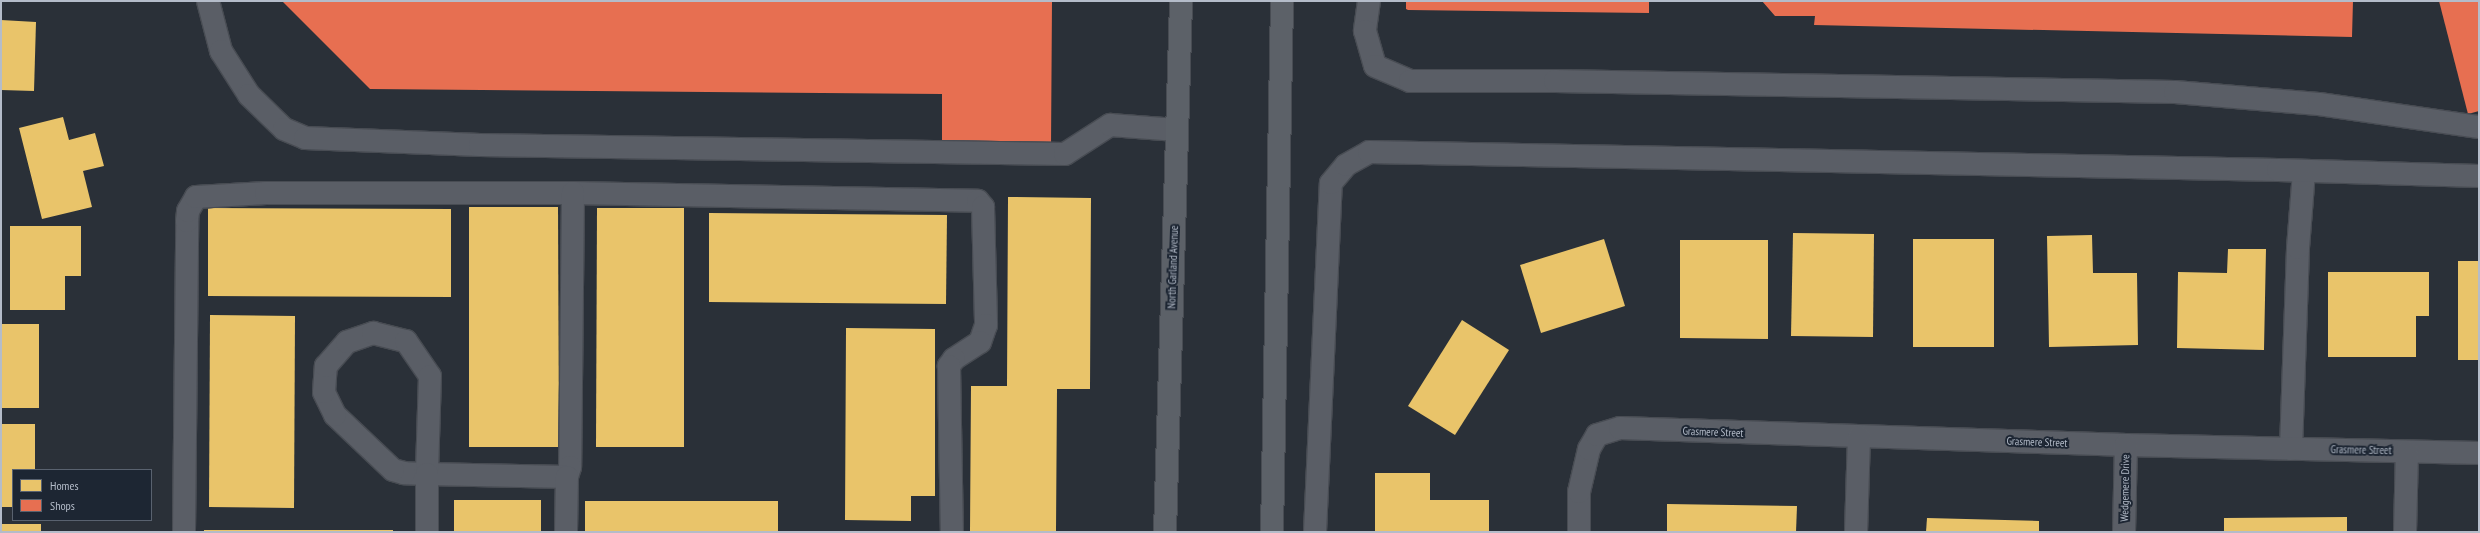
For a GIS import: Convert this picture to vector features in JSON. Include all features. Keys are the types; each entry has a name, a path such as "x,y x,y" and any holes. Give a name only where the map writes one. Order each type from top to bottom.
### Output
{"main road":[{"name":"North Garland Avenue","path":"1165,532 1181,1"},
{"path":"1272,532 1282,1"}],"street":[{"path":"208,1 221,51 249,95 284,129 305,138 480,146 1065,154 1110,125 1177,130"},
{"path":"1369,1 1365,31 1376,66 1410,81 1563,81 2175,92 2319,104 2479,127"},
{"path":"1315,532 1331,183 1346,165 1369,152 2304,171 2479,176"},
{"path":"2291,449 2298,248 2304,171"},
{"path":"184,532 188,211 196,197 266,194 573,194 978,201 983,207 986,325 980,342 954,359 949,366 952,532"},
{"path":"566,532 567,477 570,467 573,194"},
{"path":"427,532 427,474 430,376 406,341 373,333 347,342 326,366 324,392 335,415 393,470 404,473 427,474 567,477"},
{"name":"Grasmere Street","path":"1579,532 1579,492 1588,449 1597,435 1620,428 2126,445 2479,453"},
{"path":"1856,532 1859,437"},
{"name":"Wedgemere Drive","path":"2124,532 2126,445"},
{"path":"2405,532 2407,452"}],"building: Homes":[{"path":"1,20 36,22 34,91 1,90"},
{"path":"63,117 69,140 95,133 104,166 83,171 92,207 42,219 19,128"},
{"path":"1008,197 1091,198 1090,389 1057,389 1056,532 970,532 971,386 1007,386"},
{"path":"469,207 558,207 559,447 469,447"},
{"path":"208,208 451,209 451,297 208,296"},
{"path":"597,208 684,208 684,447 596,447"},
{"path":"709,213 947,215 946,304 709,302"},
{"path":"10,226 81,226 81,276 65,276 65,310 10,310"},
{"path":"1793,233 1874,234 1873,337 1791,336"},
{"path":"2092,235 2093,273 2137,273 2138,345 2049,347 2047,236"},
{"path":"1604,239 1625,306 1541,333 1520,265"},
{"path":"1913,239 1994,239 1994,347 1913,347"},
{"path":"1680,240 1768,240 1768,339 1680,338"},
{"path":"2228,249 2266,249 2264,350 2177,348 2178,272 2227,273"},
{"path":"2458,261 2479,261 2479,360 2458,360"},
{"path":"2328,272 2429,272 2429,316 2416,316 2416,357 2328,357"},
{"path":"210,315 295,316 294,508 209,507"},
{"path":"1462,320 1509,350 1455,435 1408,406"},
{"path":"1,324 39,324 39,408 1,408"},
{"path":"846,328 935,329 935,496 911,496 911,521 845,520"},
{"path":"1,424 35,424 35,469 12,469 12,507 1,507"},
{"path":"1375,473 1430,473 1430,500 1489,500 1489,532 1375,532"},
{"path":"454,500 541,500 541,532 454,532"},
{"path":"585,501 778,501 778,532 585,532"},
{"path":"1667,504 1797,506 1796,532 1667,532"},
{"path":"2347,517 2347,532 2224,532 2224,518"},
{"path":"1927,518 2039,521 2039,532 1926,532"},
{"path":"1,524 41,524 41,532 1,532"},
{"path":"204,530 393,530 393,532 204,532"}],"building: Shops":[{"path":"282,1 1052,1 1051,147 942,146 942,94 370,89"},
{"path":"1406,1 1649,1 1649,13 1408,10 1406,9"},
{"path":"1762,1 2353,1 2352,37 1814,25 1815,16 1775,16"},
{"path":"2439,1 2479,1 2479,111 2468,114"}]}
